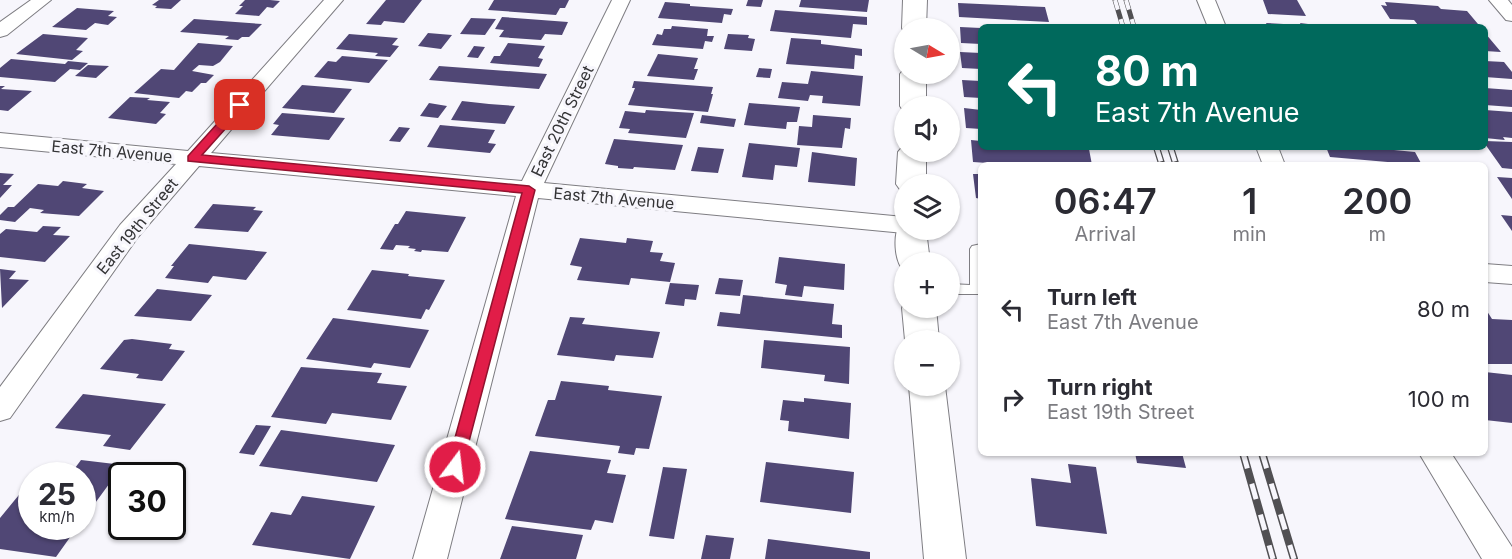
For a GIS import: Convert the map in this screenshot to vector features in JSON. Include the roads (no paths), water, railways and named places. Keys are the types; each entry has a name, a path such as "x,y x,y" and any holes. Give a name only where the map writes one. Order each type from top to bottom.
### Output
{"main road":[{"path":"914,18 915,0"},
{"path":"928,396 945,559"}],"street":[{"path":"0,31 42,0"},
{"name":"East 19th Street","path":"0,409 129,231 334,0"},
{"name":"East 20th Street","path":"430,559 529,190 621,0"},
{"path":"1206,0 1216,24"},
{"path":"1498,0 1512,16"},
{"name":"East 7th Avenue","path":"0,141 894,224"},
{"path":"1488,273 1512,275"},
{"path":"1436,456 1501,559"}],"lane":[{"path":"960,289 977,290 978,249"}],"railway":[{"path":"1115,0 1122,24"},
{"path":"1126,0 1133,24"},
{"path":"1157,150 1161,162"},
{"path":"1171,150 1175,162"},
{"path":"1244,456 1273,559"},
{"path":"1263,456 1294,559"}]}
